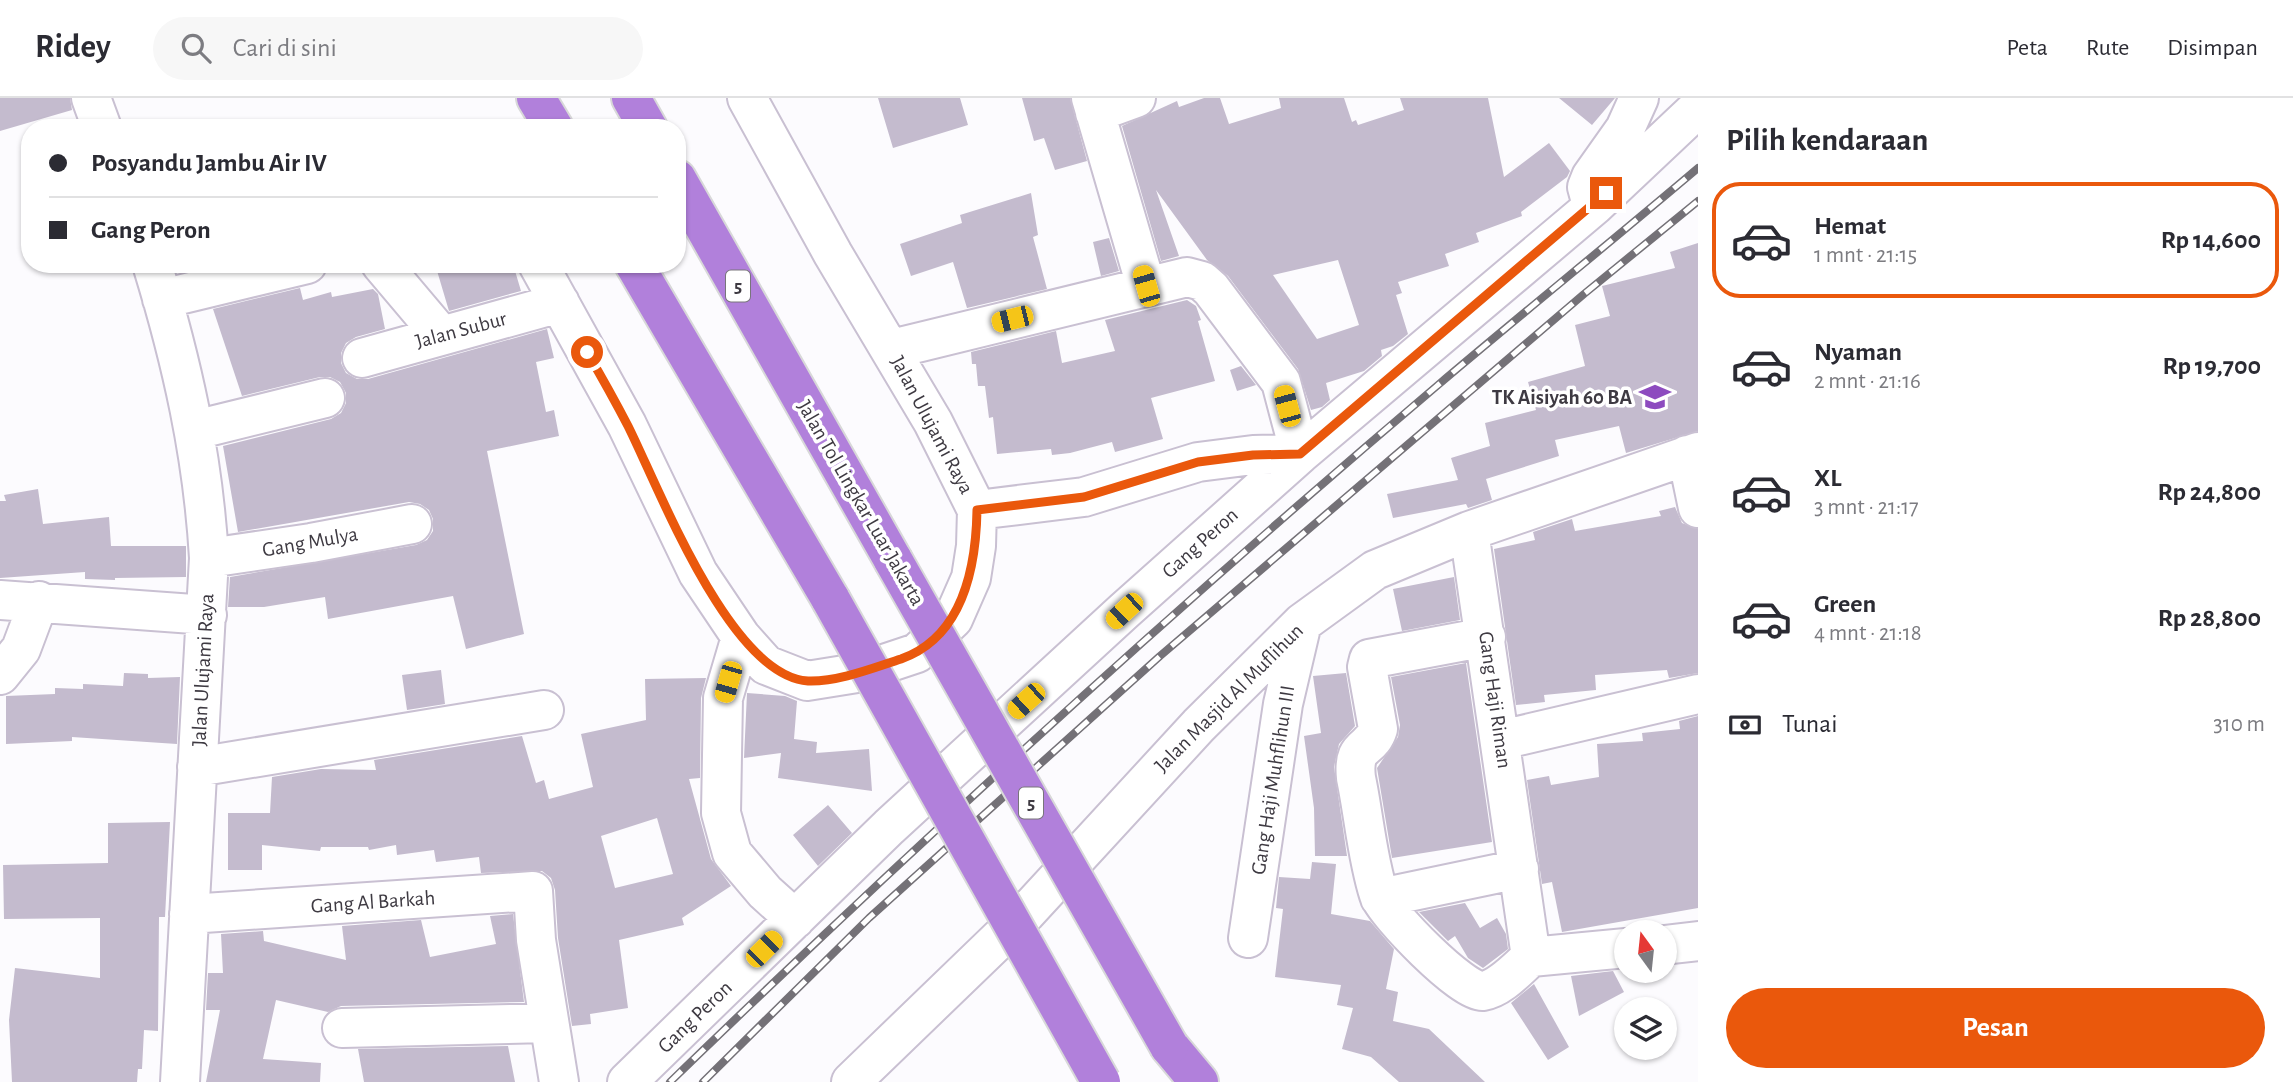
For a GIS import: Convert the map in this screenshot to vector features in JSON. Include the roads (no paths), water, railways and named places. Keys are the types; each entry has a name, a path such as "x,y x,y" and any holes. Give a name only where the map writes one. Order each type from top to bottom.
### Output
{"highway":[{"path":"536,98 549,119"},
{"path":"631,98 643,119"},
{"name":"Jalan Tol Lingkar Luar Jakarta","path":"686,195 1189,1082"},
{"path":"639,273 831,600 1101,1082"},
{"path":"1169,1046 1199,1082"}],"street":[{"path":"91,98 99,119"},
{"name":"Jalan Ulujami Raya","path":"543,273 627,425 698,573 741,637 766,665 807,681 857,673 917,653 953,619 971,578 976,546 977,510 964,478 892,349 833,254 747,98"},
{"path":"1136,98 1093,106 1146,286"},
{"path":"1595,205 1587,187 1591,177 1625,129 1639,98"},
{"name":"Gang Peron","path":"627,1082 889,827 1300,454 1595,205 1698,108"},
{"path":"157,281 228,273"},
{"path":"389,273 441,335"},
{"path":"892,349 1187,277 1202,281 1211,289 1280,382 1300,454 1253,455 1198,462 1084,497 977,510"},
{"name":"Jalan Ulujami Raya","path":"157,281 195,429 205,487 209,558 180,1082"},
{"name":"Jalan Subur","path":"362,358 560,303"},
{"path":"195,429 326,398"},
{"path":"1693,453 1698,508"},
{"name":"Jalan Masjid Al Muflihun","path":"851,1082 1027,914 1199,725 1302,623 1375,570 1469,531 1693,453"},
{"name":"Gang Mulya","path":"209,558 412,524"},
{"name":"Gang Haji Riman","path":"1469,531 1531,957"},
{"path":"0,600 207,615"},
{"path":"0,675 21,649 39,601"},
{"name":"Gang Haji Muhflihun III","path":"1248,938 1283,704 1302,623"},
{"path":"741,637 723,698 722,813 732,853 765,892 795,919"},
{"path":"1486,637 1375,656 1368,663 1378,729 1375,736 1359,750 1355,766 1380,898 1434,961 1471,989 1481,992 1493,988 1531,957 1614,949"},
{"path":"1501,740 1698,694"},
{"path":"197,767 544,710"},
{"path":"1380,898 1518,869"},
{"name":"Gang Al Barkah","path":"189,914 533,891 547,1023"},
{"path":"1677,943 1698,941"},
{"path":"342,1028 547,1023 559,1082"}],"railway":[{"path":"670,1082 952,815 1144,641 1339,469 1698,168"},
{"path":"703,1082 869,918 1160,656 1584,294 1698,201"}],"place":[{"name":"TK Aisiyah 60 BA","path":"1655,397"}]}
